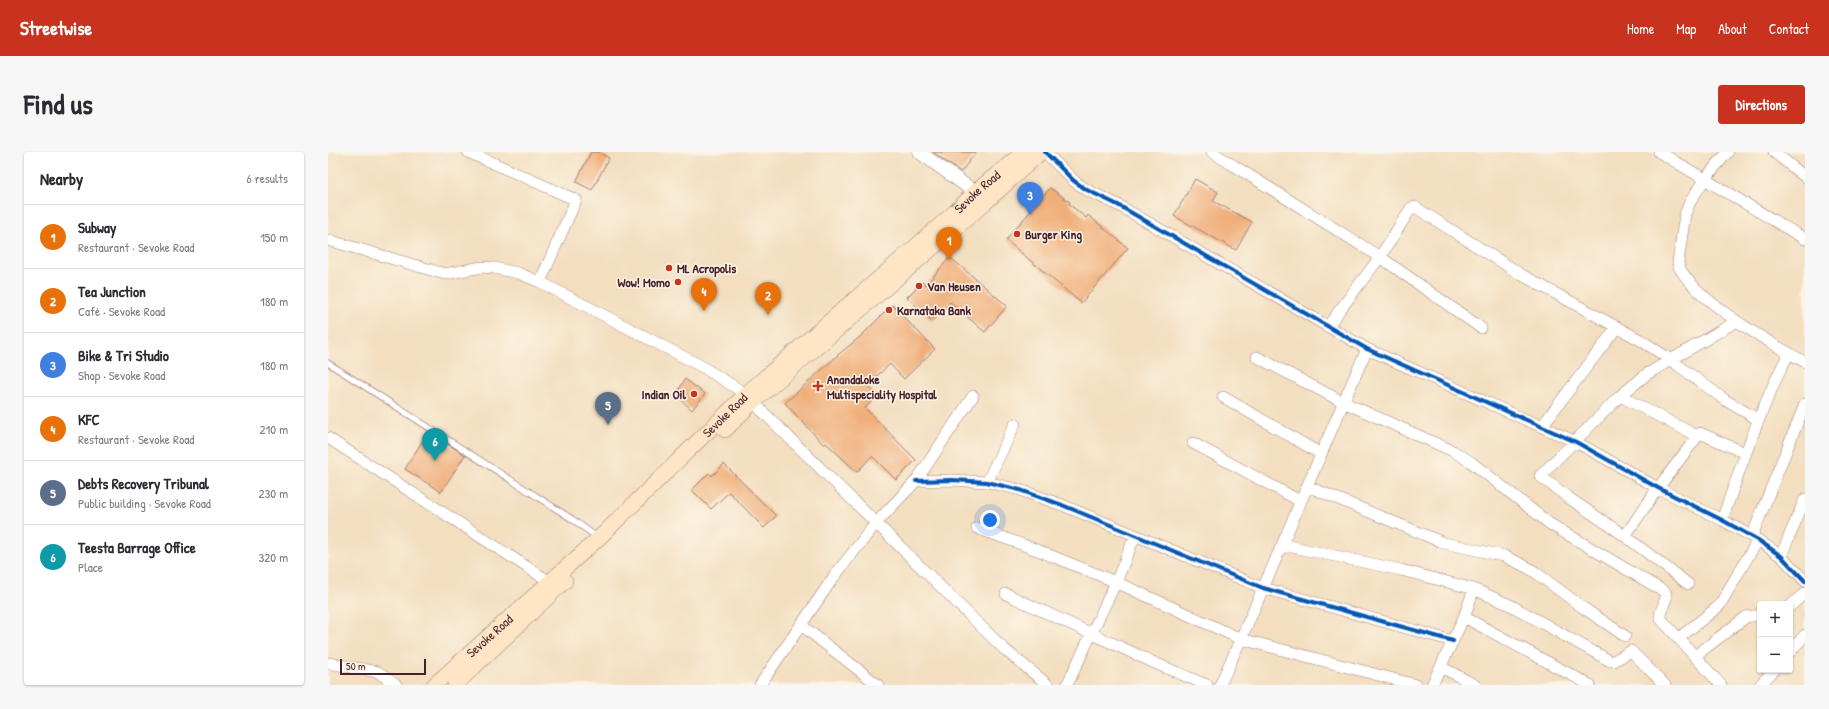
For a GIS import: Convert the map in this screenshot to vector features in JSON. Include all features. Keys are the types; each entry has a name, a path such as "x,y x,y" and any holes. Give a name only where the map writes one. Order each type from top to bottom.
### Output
{"main road":[{"name":"Sevoke Road","path":"434,685 599,538 750,398 960,216 981,197 1024,152"},
{"name":"Sevoke Road","path":"981,197 1041,152"},
{"name":"Sevoke Road","path":"455,685 750,398"}],"street":[{"path":"468,152 576,200 540,282"},
{"path":"919,152 981,197"},
{"path":"1045,152 1074,181 1087,190 1118,205 1327,327 1367,348 1576,442 1658,488 1755,538 1781,556 1803,576"},
{"path":"1212,152 1380,257 1481,328"},
{"path":"1659,152 1805,239"},
{"path":"1728,152 1704,180 1690,202 1685,214 1678,262 1680,267 1699,291 1737,321 1789,354 1805,362"},
{"path":"1774,152 1805,177"},
{"path":"1327,327 1380,257 1411,208 1415,207 1522,275 1617,327 1671,360 1725,400 1759,420"},
{"path":"328,240 445,274 482,267 518,273 540,282 701,366 750,398 1004,649 1048,685"},
{"path":"1688,584 1625,536 1541,477 1542,474 1576,442 1620,396 1647,374 1737,321"},
{"path":"1542,426 1617,327"},
{"path":"1220,685 1283,545 1300,501 1367,348"},
{"path":"1722,520 1745,453 1777,377 1789,354"},
{"path":"1257,357 1343,402 1453,452 1471,462 1550,524 1666,592 1667,596 1660,614 1660,618 1721,685"},
{"path":"760,685 833,578 876,523 916,481 973,396"},
{"path":"1620,396 1697,436"},
{"path":"1223,397 1321,454"},
{"path":"1679,638 1719,606 1755,538 1805,404"},
{"path":"987,482 1015,424"},
{"path":"1625,536 1658,488 1697,436 1702,433 1745,453"},
{"path":"328,438 550,582"},
{"path":"1193,443 1300,501"},
{"path":"916,481 952,480 987,482 1020,490 1062,505 1263,588 1453,641"},
{"path":"1307,486 1444,543 1504,556 1535,572 1582,607 1625,636"},
{"path":"1781,556 1805,499"},
{"path":"977,528 1116,582 1241,639 1416,685"},
{"path":"1067,685 1116,582 1135,536"},
{"path":"1283,545 1401,570 1474,589 1512,606 1610,661 1614,661 1631,651 1665,685"},
{"path":"1432,685 1464,617 1474,589"},
{"path":"1793,603 1805,593"},
{"path":"1006,594 1207,685"},
{"path":"1695,656 1746,617 1757,615"},
{"path":"1464,617 1590,685"},
{"path":"801,625 878,685"},
{"path":"1793,649 1805,635"},
{"path":"328,663 378,672 396,685"},
{"path":"1441,667 1475,685"},
{"path":"1760,685 1771,673"}],"lane":[{"path":"328,363 572,519 599,538"}],"building":[{"path":"591,152 598,152 609,158 592,190 576,182"},
{"path":"933,152 976,152 961,172"},
{"path":"1195,179 1218,192 1213,201 1252,222 1236,250 1174,216"},
{"path":"1050,188 1070,202 1069,204 1086,218 1088,215 1128,248 1081,303 1006,240"},
{"path":"950,257 1007,306 985,332 950,302 932,321 907,297 922,282 926,285"},
{"path":"892,305 935,349 904,379 890,364 867,385 877,396 865,408 916,460 896,480 872,456 857,472 826,443 824,445 785,403 861,336"},
{"path":"685,379 705,394 692,410 676,395"},
{"path":"428,432 465,455 441,492 405,469"},
{"path":"724,464 776,516 764,528 729,492 711,509 692,490 709,473 712,476"}],"cycle path":[{"path":"1045,152 1074,181 1087,190 1118,205 1367,349 1576,442 1658,488 1758,540 1781,556 1805,581"},
{"path":"916,481 952,480 987,482 1020,490 1062,505 1263,588 1453,641"}],"place":[{"name":"Bike & Tri Studio","path":"1030,215"},
{"name":"Burger King","path":"1017,234"},
{"name":"Subway","path":"949,260"},
{"name":"ML Acropolis","path":"669,268"},
{"name":"Wow! Momo","path":"678,282"},
{"name":"Van Heusen","path":"919,286"},
{"name":"Karnataka Bank","path":"889,310"},
{"name":"KFC","path":"704,311"},
{"name":"Tea Junction","path":"768,315"},
{"name":"Anandaloke Multispeciality Hospital","path":"818,386"},
{"name":"Indian Oil","path":"694,394"},
{"name":"Debts Recovery Tribunal","path":"608,425"},
{"name":"Teesta Barrage Office","path":"435,461"}]}
